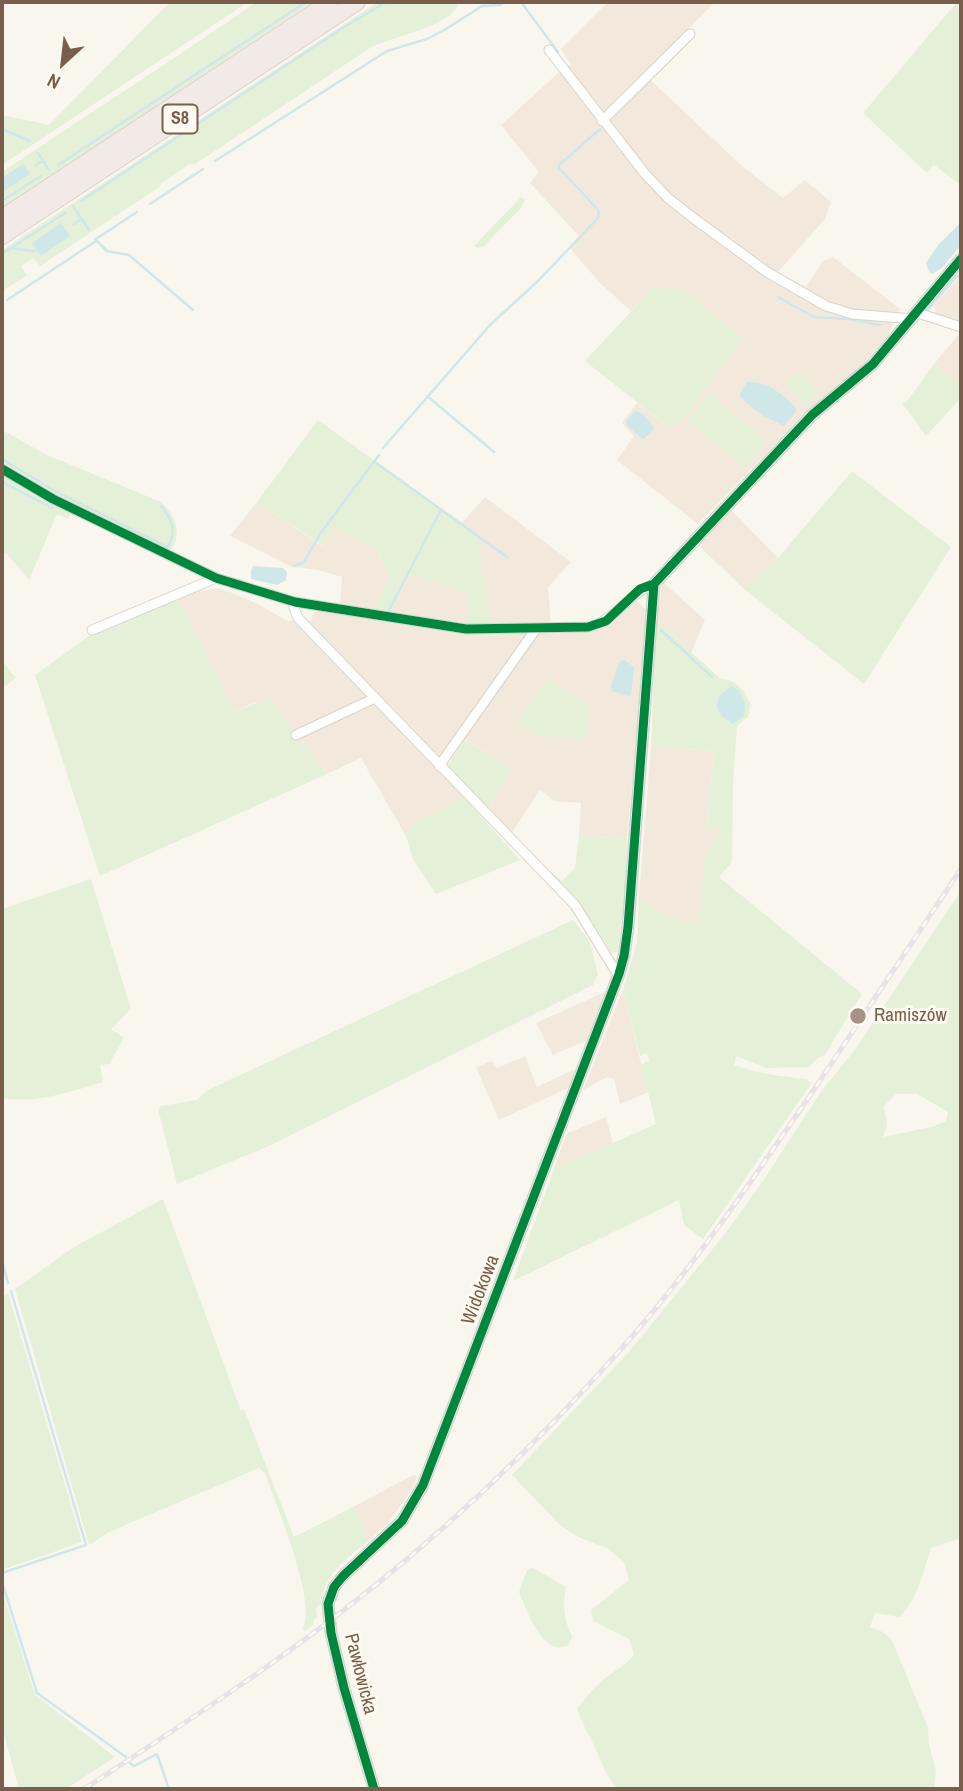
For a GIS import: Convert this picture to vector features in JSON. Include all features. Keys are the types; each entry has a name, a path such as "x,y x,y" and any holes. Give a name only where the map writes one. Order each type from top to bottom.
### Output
{"highway":[{"name":"S8","path":"2,218 330,2"},
{"name":"S8","path":"2,236 357,2"}],"street":[{"path":"602,121 690,34"},
{"path":"549,50 602,121 668,198 767,272 826,306 852,314 915,316 961,327"},
{"path":"2,469 53,499 216,578 295,602 466,629 537,629 599,624 606,621 640,589 654,584 812,415 873,364 961,259"},
{"path":"92,630 216,578"},
{"name":"Widokowa","path":"348,1572 396,1529 408,1514 423,1485 624,956 654,584"},
{"path":"295,602 298,618 575,905 618,975"},
{"path":"439,765 537,629"},
{"path":"296,734 375,698"},
{"name":"Pawłowicka","path":"348,1572 332,1592 328,1614 349,1707 374,1789"}],"shaded area":[{"path":"608,2 715,2 644,74 743,167 783,198 805,180 831,202 825,219 778,272 806,287 822,262 833,257 900,309 887,337 864,363 805,413 698,524 617,460 634,436 622,423 637,403 667,426 678,425 701,305 699,299 654,287 631,311 600,283 569,247 579,236 530,183 539,172 501,125 571,64 561,49"},
{"path":"961,278 961,323 936,313 934,305"},
{"path":"961,334 961,386 934,364"},
{"path":"485,497 571,562 548,587 551,624 591,623 604,619 629,593 648,612 627,839 579,836 581,803 554,801 540,790 510,836 487,810 511,769 458,734 433,766 462,795 444,809 420,818 406,836 361,758 327,774 300,739 255,702 234,712 176,595 220,588 258,604 287,621 310,622 315,612 340,605 342,577 318,570 292,567 230,536 257,502 322,546 334,528 377,550 389,576 374,610 390,615 409,574 467,593 477,535 462,523"},
{"path":"730,509 778,558 744,589 697,544"},
{"path":"663,582 705,620 691,653 656,621"},
{"path":"651,747 714,751 707,827 720,828 709,852 706,852 699,926 661,914 639,897"},
{"path":"623,990 648,1092 620,1104 614,1079 607,1077 583,1090"},
{"path":"605,992 586,1041 553,1055 536,1023"},
{"path":"525,1056 537,1087 575,1069 570,1087 499,1120 476,1067 492,1061 497,1068"},
{"path":"606,1117 613,1143 554,1169 566,1134"},
{"path":"415,1474 417,1478 408,1495 388,1523 367,1542 355,1506"}],"green space":[{"path":"170,2 248,2 2,165 2,115 49,125"},
{"path":"257,2 313,2 2,208 2,172"},
{"path":"378,2 458,3 454,11 434,24 370,48 194,165 189,164 40,266 33,258 21,266 27,275 2,291 2,250"},
{"path":"957,2 961,2 961,185 934,165 927,173 863,113"},
{"path":"521,197 525,200 521,208 484,246 474,246"},
{"path":"654,287 684,291 699,299 702,305 743,339 678,425 667,426 585,361"},
{"path":"934,364 961,385 961,398 926,436 902,403 907,401"},
{"path":"799,370 819,393 806,405 785,383"},
{"path":"710,394 766,441 744,468 687,420"},
{"path":"318,420 477,534 491,622 468,623 467,593 409,574 390,616 374,610 389,576 377,550 334,528 323,546 257,502"},
{"path":"2,430 47,455 161,502 171,513 176,525 176,538 170,551 70,504 2,465"},
{"path":"852,471 951,547 864,684 744,589 778,558"},
{"path":"2,474 71,513 68,519 57,514 29,580 6,553 2,555"},
{"path":"177,596 234,712 268,698 327,774 100,876 35,675 103,626"},
{"path":"656,621 720,678 734,682 744,691 751,705 748,717 737,726 732,862 719,877 862,994 824,1056 819,1057 809,1067 766,1068 736,1056 734,1065 761,1073 807,1079 811,1084 703,1239 684,1225 679,1200 513,1281 554,1169 656,1124 641,1065 649,1061 647,1053 640,1056 623,990 637,943 639,897 661,914 699,925 705,852 709,852 720,828 707,827 714,751 651,747"},
{"path":"2,660 16,678 2,688"},
{"path":"548,678 590,708 586,739 534,735 517,722"},
{"path":"465,739 511,769 487,810 450,771 448,765"},
{"path":"462,795 520,860 436,894 413,859 406,836 420,818 443,809"},
{"path":"579,836 627,839 625,895 617,952 612,953 588,916 549,877 553,873 562,881 575,868"},
{"path":"91,879 131,1009 111,1029 124,1038 109,1064 100,1065 103,1082 40,1098 2,1098 2,909"},
{"path":"961,891 961,1538 931,1548 916,1593 900,1617 875,1613 870,1627 883,1632 892,1640 928,1728 929,1745 936,1770 934,1789 617,1789 605,1770 577,1709 599,1683 634,1654 629,1639 593,1621 591,1610 629,1580 624,1562 607,1548 578,1537 559,1524 512,1475 629,1352 724,1235 820,1093 856,1048","holes":["896,1094 917,1094 948,1112 946,1121 932,1127 883,1137 887,1125 884,1106"]},
{"path":"573,920 589,940 598,974 593,985 269,1146 177,1184 158,1109 161,1106 197,1100 208,1090"},
{"path":"163,1199 241,1411 244,1409 294,1537 355,1506 367,1542 331,1576 321,1604 316,1608 317,1618 305,1631 305,1597 300,1575 265,1473 259,1468 109,1532 89,1545 15,1289 74,1247"},
{"path":"8,1293 82,1542 2,1570 2,1297"},
{"path":"533,1568 566,1587 565,1612 572,1637 568,1646 556,1647 550,1644 533,1624 519,1592 527,1570"},
{"path":"2,1591 35,1695 115,1757 66,1789 19,1789 2,1727"}],"water":[{"path":"23,164 30,174 2,192 2,178"},
{"path":"961,222 961,245 942,268 932,274 926,263 938,245"},
{"path":"61,223 70,236 41,256 32,243"},
{"path":"747,382 768,386 795,407 797,410 784,426 763,416 741,398 740,394"},
{"path":"635,411 644,415 654,427 643,439 627,426 626,421"},
{"path":"253,566 283,568 287,572 286,580 277,585 251,579"},
{"path":"624,660 634,667 631,697 612,691 611,685 620,661"},
{"path":"732,686 742,695 745,707 744,716 733,724 721,716 717,706 720,696"}],"waterway":[{"path":"58,165 306,2"},
{"path":"81,201 386,2"},
{"path":"215,161 387,51 427,39 482,6 500,5 504,2"},
{"path":"521,2 558,52"},
{"path":"2,129 30,141"},
{"path":"383,448 490,325 538,281 598,218 599,211 559,165 600,129"},
{"path":"38,153 49,170"},
{"path":"36,165 43,161"},
{"path":"150,204 203,169"},
{"path":"2,201 41,176"},
{"path":"73,206 89,230"},
{"path":"96,239 137,212"},
{"path":"2,254 65,213"},
{"path":"74,224 81,219"},
{"path":"95,239 107,251 129,255 193,310"},
{"path":"7,300 96,241"},
{"path":"11,248 34,251 37,249"},
{"path":"927,311 956,277 961,275"},
{"path":"778,297 814,317 848,319 880,325"},
{"path":"427,396 494,452"},
{"path":"294,566 304,562 320,534 379,455"},
{"path":"2,459 53,490 168,547 172,525 161,506"},
{"path":"375,462 507,557"},
{"path":"2,482 52,508"},
{"path":"389,610 441,510"},
{"path":"661,630 712,677"},
{"path":"2,1260 8,1283"},
{"path":"2,1573 86,1545 11,1291"},
{"path":"2,1582 37,1693 126,1757"},
{"path":"130,1763 134,1766 157,1754 169,1789"}],"railway":[{"path":"84,1789 182,1725 340,1613 415,1552 487,1488 556,1419 648,1318 720,1224 811,1094 961,869"}],"cycle path":[{"path":"2,469 53,499 216,578 295,602 466,629 588,627 606,621 640,589 654,584 812,415 873,364 961,259"},
{"path":"374,1789 344,1688 331,1633 328,1604 334,1587 343,1576 402,1521 423,1485 619,974 628,927 654,584"}],"place":[{"name":"Ramiszów","path":"858,1016"}]}
